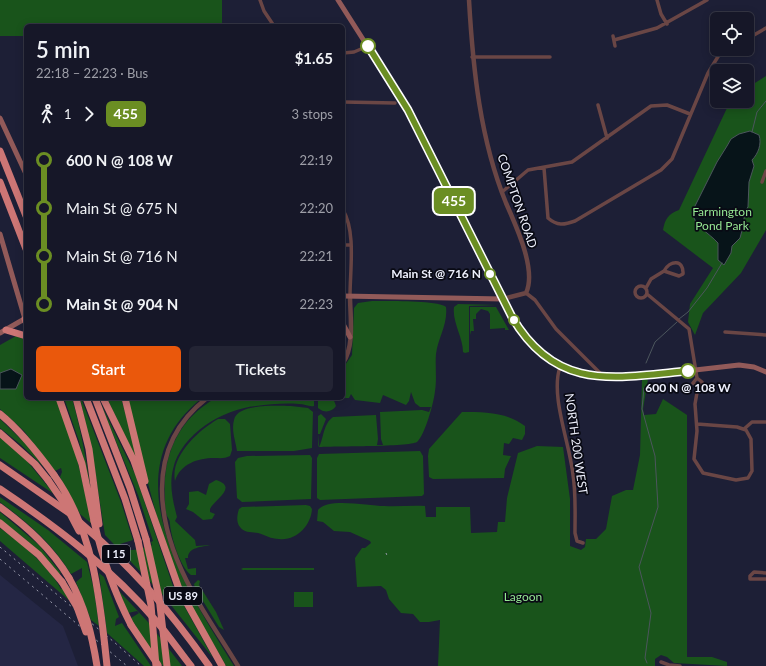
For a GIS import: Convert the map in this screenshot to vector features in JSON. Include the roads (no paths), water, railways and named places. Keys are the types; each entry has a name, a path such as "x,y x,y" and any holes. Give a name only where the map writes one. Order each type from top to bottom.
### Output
{"highway":[{"path":"0,151 24,211"},
{"path":"0,182 24,244"},
{"path":"3,331 24,336"},
{"path":"60,400 82,464 107,567 117,596 131,625 157,666"},
{"path":"77,400 89,449 97,522"},
{"path":"87,400 125,499 138,541 151,605 157,666"},
{"path":"96,400 130,488 146,539 162,611 167,666"},
{"name":"US 89","path":"104,400 134,461 179,588 222,666"},
{"path":"125,400 155,520"},
{"path":"0,414 34,447 68,497 80,521 88,542 100,603 107,666"},
{"path":"0,433 35,464 48,480 73,518 91,561"},
{"name":"I 15","path":"0,465 61,506 122,560 165,607 209,666"},
{"name":"I 15","path":"0,489 44,518 85,550 118,580 158,623 191,666"},
{"path":"0,507 24,525 44,544 69,578 79,595 88,622 96,666"},
{"path":"0,523 39,554 62,582 82,618 96,666"}],"main road":[{"path":"338,0 408,110 520,330 528,340 548,358 560,367 582,374 605,378 745,366 766,372"},
{"path":"0,118 24,170"},
{"path":"0,234 24,313"},
{"path":"345,296 503,299"},
{"path":"3,331 24,321"},
{"path":"345,328 350,337"}],"street":[{"path":"260,0 264,12 273,24"},
{"name":"COMPTON ROAD","path":"469,0 472,57 480,108 502,192 524,252 529,275 529,286 526,293"},
{"path":"657,0 666,24"},
{"path":"614,40 657,28 706,0"},
{"path":"754,35 766,28"},
{"path":"613,36 615,46"},
{"path":"345,53 354,52 368,46"},
{"path":"544,168 546,209 548,218 554,223 564,225 575,221 661,170 672,159 713,62 720,56"},
{"path":"472,57 550,57"},
{"path":"345,102 395,103"},
{"path":"598,105 607,138"},
{"path":"502,192 528,170 572,162 651,106 667,105 690,114"},
{"path":"762,182 766,170"},
{"path":"345,215 350,226 350,337 348,352 345,358"},
{"path":"345,244 350,245"},
{"path":"664,271 679,276 683,274 684,270 680,264 676,262 669,264 664,271 651,280 646,288 647,294 689,329 697,370 697,378 702,382 698,387 695,409 697,424 694,459 696,465 703,473 736,480 745,480 752,471 751,440 749,434 744,429 697,424"},
{"path":"646,288 638,287 636,294 640,298 647,294"},
{"path":"503,299 526,293 535,300 556,329 605,378"},
{"path":"725,332 766,335"},
{"name":"NORTH 200 WEST","path":"560,367 558,374 559,407 573,473 575,533 577,541 583,543"},
{"path":"204,400 193,409 183,420 169,444 163,467 162,486 164,513 174,552 187,581 238,666"},
{"path":"744,429 752,422 766,422"},
{"path":"766,573 754,572 750,576 750,579 766,578"},
{"path":"661,662 669,665 680,666"}],"waterway":[{"path":"752,132 757,112 766,101"},
{"path":"679,319 688,312 707,288 722,263"},
{"path":"646,363 655,342 677,322"},
{"path":"644,388 642,409 655,456 658,507 639,567 651,613 645,658 647,663"}],"railway":[{"path":"0,547 141,666"},
{"path":"386,553 388,558"},
{"path":"0,559 127,666"}],"place":[{"name":"Main St @ 716 N","path":"490,274"},
{"name":"600 N @ 108 W","path":"688,371"}],"park label":[{"name":"Farmington Pond Park","path":"722,219"},
{"name":"Lagoon","path":"523,597"}]}
